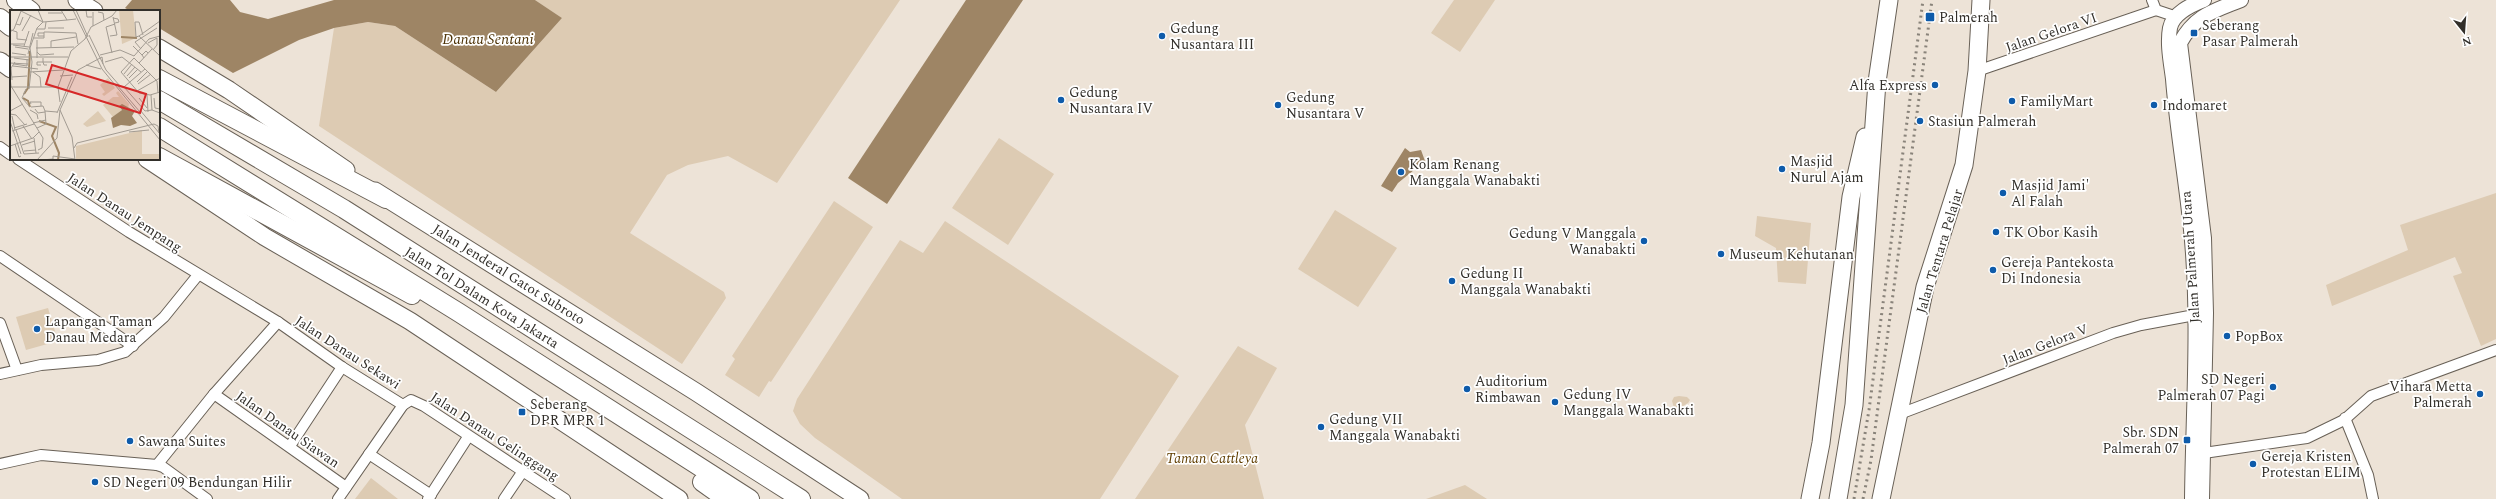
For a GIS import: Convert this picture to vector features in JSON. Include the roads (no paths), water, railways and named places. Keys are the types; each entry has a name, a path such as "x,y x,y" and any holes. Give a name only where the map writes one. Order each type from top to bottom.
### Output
{"highway":[{"path":"16,0 30,10"},
{"path":"78,0 93,10"},
{"path":"1810,499 1821,443 1852,197 1877,82 1889,0"},
{"name":"Jalan Tentara Pelajar","path":"1881,499 1897,415 1925,287 1964,165 1976,71 1981,0"},
{"path":"0,18 10,26"},
{"name":"Jalan Jenderal Gatot Subroto","path":"160,49 230,90 386,199 696,392 860,499"},
{"path":"0,61 10,68"},
{"path":"160,80 386,199"},
{"path":"1838,499 1854,405 1877,82"},
{"name":"Jalan Tol Dalam Kota Jakarta","path":"160,101 344,209 801,499"},
{"name":"Jalan Tol Dalam Kota Jakarta","path":"160,128 458,312 620,418 750,499"},
{"path":"160,158 404,292 458,312"},
{"path":"150,160 265,237 410,321 679,499"},
{"path":"620,418 684,470 726,499"}],"main road":[{"path":"2177,17 2185,9 2204,0"},
{"name":"Jalan Palmerah Utara","path":"2202,499 2198,454 2201,314 2191,230 2182,118 2180,43 2188,27 2196,20 2241,0"},
{"name":"Jalan Palmerah Utara","path":"2177,17 2170,26 2169,40 2182,118"},
{"name":"Jalan Palmerah Utara","path":"2192,499 2198,454"}],"street":[{"path":"2152,0 2156,10 2177,17"},
{"name":"Jalan Gelora VI","path":"1976,71 2156,10"},
{"path":"0,147 10,154"},
{"name":"Jalan Danau Jempang","path":"20,160 198,275 278,322"},
{"path":"0,256 133,346"},
{"path":"0,374 17,370 113,357 133,346 164,317 198,275"},
{"name":"Jalan Gelora V","path":"1897,415 2113,334 2141,325 2201,314"},
{"path":"157,465 214,394 278,322"},
{"name":"Jalan Danau Sekawi","path":"278,322 342,367 404,405"},
{"path":"0,324 17,370"},
{"path":"2198,454 2307,438 2345,418 2371,396 2496,350"},
{"path":"290,446 342,367"},
{"name":"Jalan Danau Siawan","path":"214,394 290,446 346,487"},
{"name":"Jalan Danau Gelinggang","path":"404,405 411,400 416,400 468,437 565,499"},
{"path":"338,499 404,405"},
{"path":"2345,418 2368,475 2373,499"},
{"path":"369,454 429,497 468,437"},
{"path":"0,464 41,455 157,465 167,470 207,499"},
{"path":"504,499 523,471"}],"water":[{"name":"Danau Sentani","path":"132,0 230,0 240,12 268,19 334,0 535,0 562,18 496,92 395,26 368,22 334,28 299,40 233,73 160,29 160,10 129,10 125,8"},
{"path":"966,0 1023,0 887,204 848,178"},
{"name":"Kolam Renang Manggala Wanabakti","path":"1405,148 1410,152 1421,150 1425,161 1398,183 1392,192 1381,186"}],"railway":[{"path":"1854,499 1869,410 1923,0"},
{"path":"1863,499 1871,460 1932,0"}],"place":[{"name":"Palmerah","path":"1930,17"},
{"name":"Seberang Pasar Palmerah","path":"2194,33"},
{"name":"Gedung Nusantara III","path":"1162,36"},
{"name":"Alfa Express","path":"1935,85"},
{"name":"Gedung Nusantara IV","path":"1061,100"},
{"name":"FamilyMart","path":"2012,101"},
{"name":"Gedung Nusantara V","path":"1278,105"},
{"name":"Indomaret","path":"2154,105"},
{"name":"Stasiun Palmerah","path":"1920,121"},
{"name":"Masjid Nurul Ajam","path":"1782,169"},
{"name":"Kolam Renang Manggala Wanabakti","path":"1401,172"},
{"name":"Masjid Jami' Al Falah","path":"2003,193"},
{"name":"TK Obor Kasih","path":"1996,232"},
{"name":"Gedung V Manggala Wanabakti","path":"1644,241"},
{"name":"Museum Kehutanan","path":"1721,254"},
{"name":"Gereja Pantekosta Di Indonesia","path":"1993,270"},
{"name":"Gedung II Manggala Wanabakti","path":"1452,281"},
{"name":"Lapangan Taman Danau Medara","path":"37,329"},
{"name":"PopBox","path":"2227,336"},
{"name":"SD Negeri Palmerah 07 Pagi","path":"2273,387"},
{"name":"Auditorium Rimbawan","path":"1467,389"},
{"name":"Vihara Metta Palmerah","path":"2480,394"},
{"name":"Gedung IV Manggala Wanabakti","path":"1555,402"},
{"name":"Seberang DPR MPR 1","path":"522,412"},
{"name":"Gedung VII Manggala Wanabakti","path":"1321,427"},
{"name":"Sbr. SDN Palmerah 07","path":"2187,440"},
{"name":"Sawana Suites","path":"130,441"},
{"name":"Gereja Kristen Protestan ELIM","path":"2253,464"},
{"name":"SD Negeri 09 Bendungan Hilir","path":"95,482"}],"park label":[{"name":"Taman Cattleya","path":"1212,458"}]}
